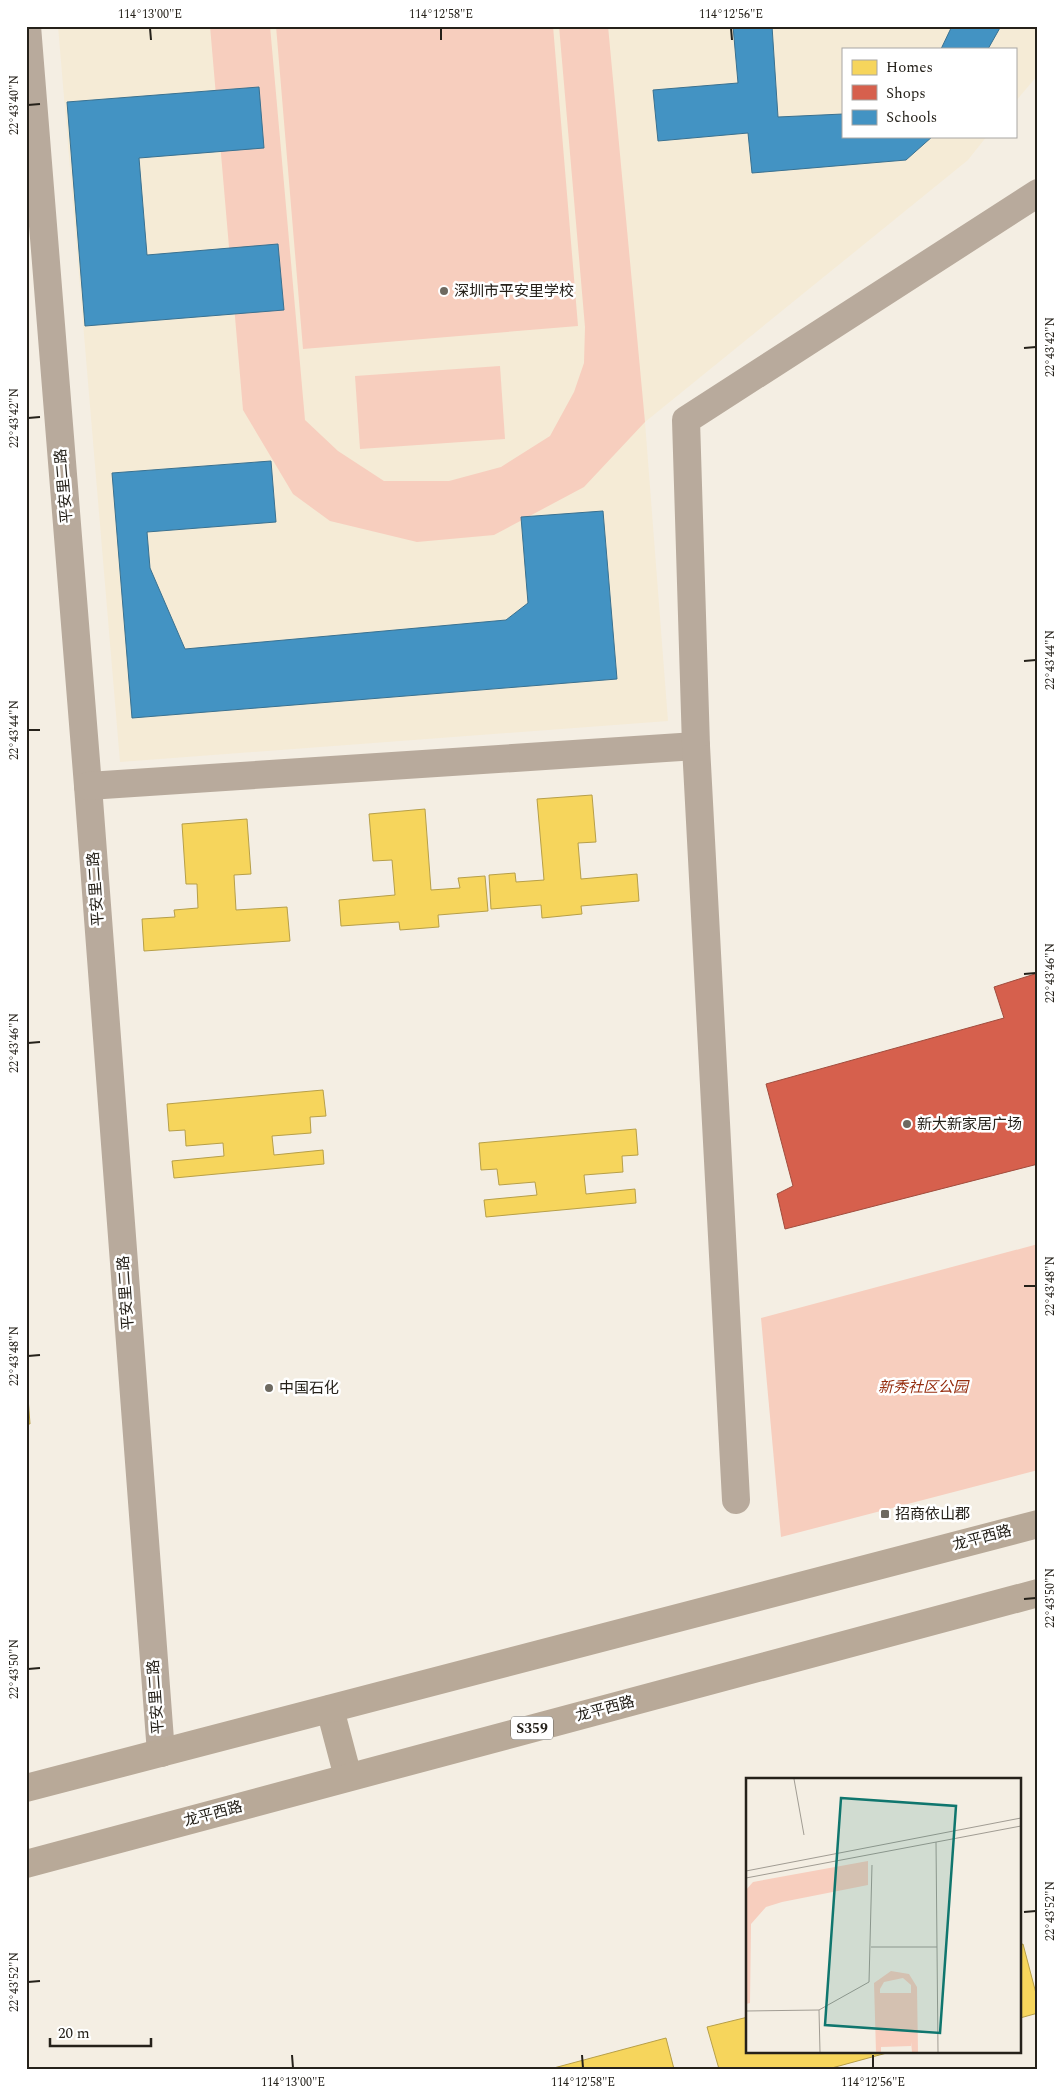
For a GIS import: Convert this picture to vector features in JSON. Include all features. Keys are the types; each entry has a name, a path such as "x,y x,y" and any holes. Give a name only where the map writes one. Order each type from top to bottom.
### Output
{"main road":[{"name":"龙平西路","path":"26,1788 1038,1524"},
{"name":"龙平西路","path":"26,1864 1038,1593"},
{"path":"330,1709 348,1778"}],"street":[{"name":"平安里二路","path":"27,26 88,786 161,1753"},
{"path":"736,1500 696,746 686,420 1038,193"},
{"path":"88,786 696,746"}],"shaded area":[{"name":"深圳市平安里学校","path":"58,26 1038,26 1038,75 1016,101 1016,48 842,48 842,138 985,138 968,160 645,422 668,721 120,762"}],"green space":[{"path":"210,26 270,26 305,420 338,451 384,481 449,481 501,467 550,436 574,392 584,363 585,327 559,26 608,26 645,422 584,487 494,535 417,542 330,521 293,494 243,410"},
{"path":"276,26 553,26 578,326 303,349"},
{"path":"500,366 505,439 360,449 355,376"},
{"name":"新秀社区公园","path":"1038,1244 1038,1470 781,1537 761,1318"}],"building: Homes":[{"path":"592,795 596,842 578,843 581,879 637,874 639,901 581,906 582,914 542,918 541,905 491,909 489,875 515,873 516,882 544,880 537,799"},
{"path":"425,809 431,890 460,888 458,878 485,876 488,911 438,915 439,927 400,930 399,922 341,926 339,900 395,895 392,860 373,861 369,814"},
{"path":"247,819 251,874 234,875 236,910 287,907 290,941 144,951 142,919 175,917 174,910 198,908 197,884 186,884 182,824"},
{"path":"323,1090 326,1116 310,1117 311,1133 272,1136 274,1155 323,1150 324,1164 174,1178 172,1161 224,1156 223,1143 186,1146 185,1130 169,1131 167,1104"},
{"path":"636,1129 638,1155 622,1156 623,1172 584,1175 586,1194 635,1189 636,1203 486,1217 484,1200 537,1195 535,1182 499,1185 497,1169 481,1170 479,1143"},
{"path":"26,1371 30,1424 26,1424"},
{"path":"1022,1944 1038,2001 1038,2013 1022,2017"},
{"path":"746,2017 746,2052 890,2052 828,2069 719,2069 707,2027"},
{"path":"666,2038 674,2069 550,2069"}],"building: Shops":[{"name":"新大新家居广场","path":"1038,973 1038,1164 785,1229 777,1194 793,1186 766,1084 1004,1018 994,987"}],"building: Schools":[{"path":"733,26 772,26 778,117 842,114 842,138 931,138 906,160 752,173 748,133 658,141 653,90 738,83"},
{"path":"952,26 1001,26 989,48 941,48"},
{"path":"259,87 264,148 139,158 147,255 278,244 284,310 85,326 67,102"},
{"path":"271,461 276,522 147,532 150,568 185,649 506,620 528,603 521,517 603,511 617,679 132,718 112,473"}],"place":[{"name":"深圳市平安里学校","path":"444,291"},
{"name":"新大新家居广场","path":"907,1124"},
{"name":"中国石化","path":"269,1388"},
{"name":"招商依山郡","path":"885,1514"}]}
